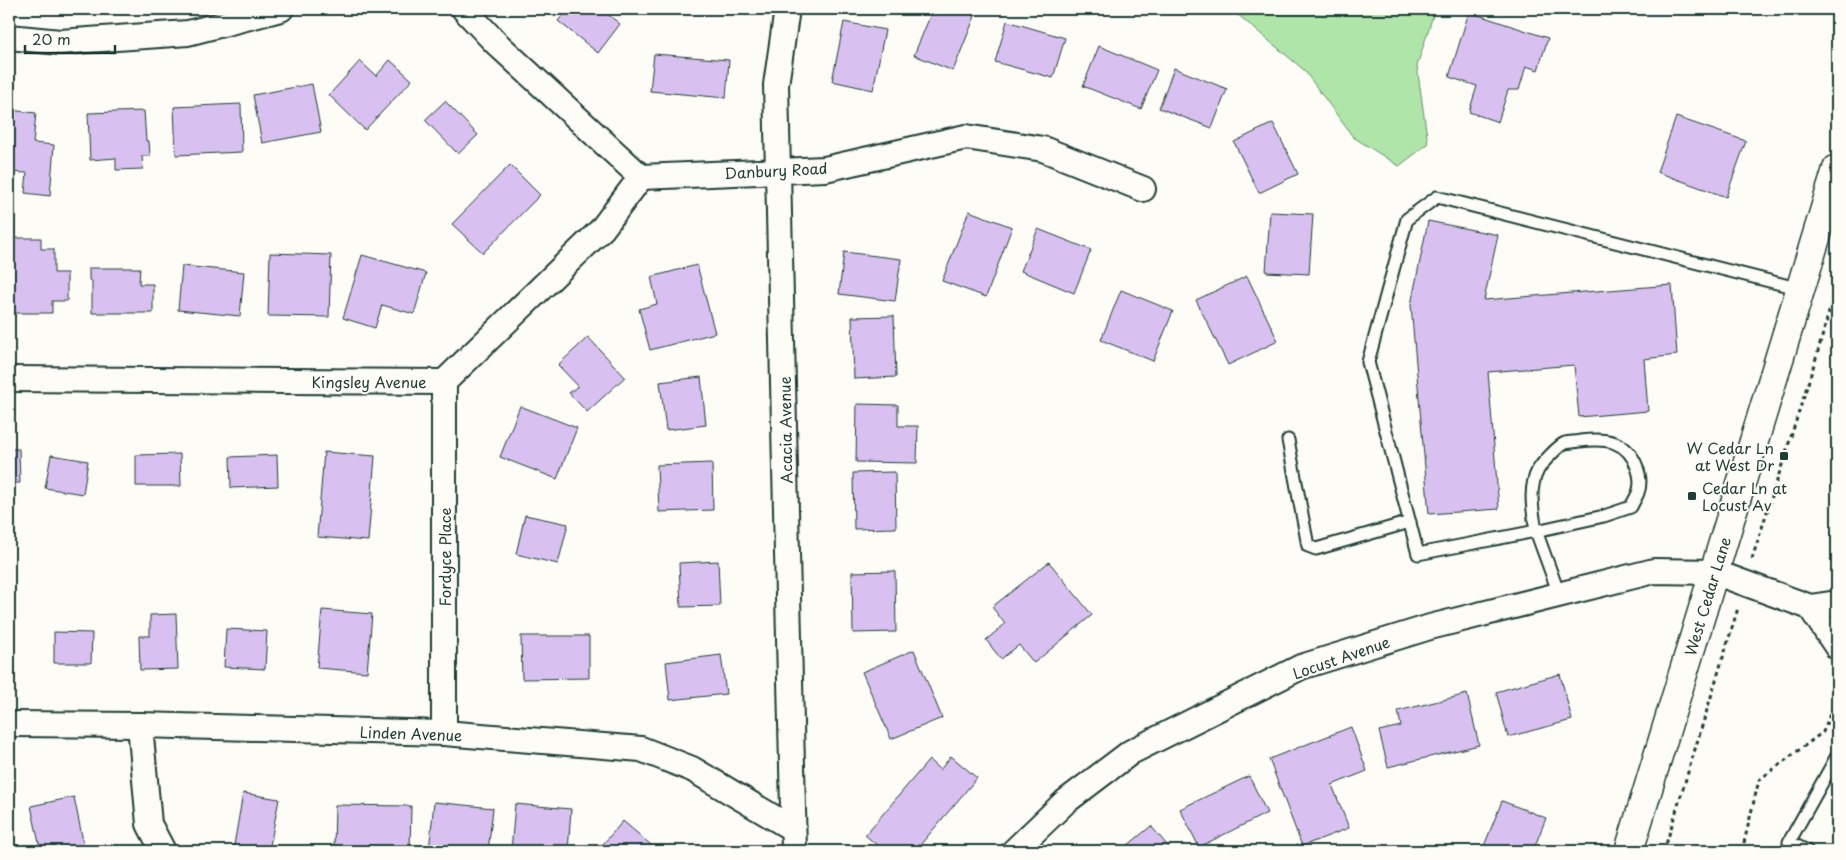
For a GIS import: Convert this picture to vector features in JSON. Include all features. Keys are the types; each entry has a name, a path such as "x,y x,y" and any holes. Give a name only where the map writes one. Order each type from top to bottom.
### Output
{"main road":[{"name":"West Cedar Lane","path":"1629,851 1837,169"}],"street":[{"path":"9,37 60,42 188,33 281,9"},
{"path":"464,9 495,42 641,177"},
{"name":"Acacia Avenue","path":"787,9 776,85 794,840"},
{"name":"Danbury Road","path":"641,177 825,169 966,136 1043,149 1143,189"},
{"name":"Kingsley Avenue","path":"9,379 444,382 602,229 641,177"},
{"name":"Fordyce Place","path":"444,382 444,733"},
{"name":"Locust Avenue","path":"1014,851 1066,802 1131,752 1302,668 1430,627 1654,571 1714,572 1810,607"},
{"path":"1837,603 1810,607 1837,647"},
{"name":"Linden Avenue","path":"9,724 140,725 444,733 641,749 692,769 794,840"},
{"path":"140,725 149,824 163,851"}],"lane":[{"path":"1559,594 1536,531 1532,490 1538,470 1553,452 1564,444 1599,439 1608,440 1623,446 1634,459 1640,474 1639,492 1631,507 1604,516 1536,531 1418,554 1368,362 1407,219 1437,197 1801,289"},
{"path":"1288,440 1308,546 1316,549 1410,522"},
{"path":"1807,851 1789,842 1837,756"}],"path":[{"path":"1753,555 1817,355 1837,283"},
{"path":"1664,851 1738,610"},
{"path":"1742,851 1759,780 1823,732 1837,696"}],"green space":[{"path":"1231,9 1435,9 1417,66 1428,144 1399,166 1353,137 1304,70"}],"building":[{"path":"568,9 601,9 620,24 598,53 558,21"},
{"path":"933,9 956,9 975,16 953,71 914,55"},
{"path":"1469,12 1548,38 1538,70 1526,66 1519,90 1508,90 1498,122 1469,112 1477,86 1449,77"},
{"path":"1007,21 1065,38 1053,78 995,62"},
{"path":"844,22 885,30 873,90 832,81"},
{"path":"1099,46 1157,70 1141,109 1083,86"},
{"path":"654,54 729,60 726,98 650,91"},
{"path":"390,60 412,80 365,130 329,95 360,61 376,76"},
{"path":"1174,68 1227,89 1212,128 1159,108"},
{"path":"312,84 321,132 262,143 253,95"},
{"path":"445,101 478,135 458,154 425,120"},
{"path":"241,104 242,152 176,155 174,107"},
{"path":"9,110 36,113 33,143 54,145 50,196 25,193 27,173 9,172"},
{"path":"144,111 146,141 149,141 150,156 142,156 143,169 116,170 116,158 90,160 88,113"},
{"path":"1676,117 1746,141 1726,197 1657,172"},
{"path":"1273,123 1298,174 1259,193 1234,142"},
{"path":"510,165 540,195 483,253 452,224"},
{"path":"969,211 1012,227 986,297 942,281"},
{"path":"1270,212 1313,214 1309,274 1266,272"},
{"path":"1428,221 1498,235 1484,300 1672,285 1677,355 1644,359 1648,411 1579,417 1574,365 1488,372 1499,509 1429,514 1411,305"},
{"path":"1038,229 1091,250 1074,293 1021,271"},
{"path":"13,238 41,238 41,249 54,249 54,273 67,273 67,301 52,301 52,313 9,313 9,245 13,244"},
{"path":"844,252 901,259 895,301 839,294"},
{"path":"270,253 331,255 329,317 268,316"},
{"path":"362,255 426,273 414,314 382,305 375,328 343,318"},
{"path":"697,265 715,333 650,350 639,309 657,304 651,277"},
{"path":"182,266 244,272 240,316 178,310"},
{"path":"89,268 140,268 139,284 153,284 153,313 92,313 92,281 89,280"},
{"path":"1247,276 1278,341 1228,365 1196,300"},
{"path":"1121,290 1173,311 1153,361 1101,340"},
{"path":"894,316 896,377 854,379 852,317"},
{"path":"588,337 625,377 587,412 569,393 578,386 558,365"},
{"path":"701,377 706,425 666,430 660,382"},
{"path":"857,404 898,405 898,426 918,426 917,463 856,462"},
{"path":"520,406 577,428 557,479 500,457"},
{"path":"9,449 19,449 20,483 9,483"},
{"path":"324,452 375,456 368,541 317,537"},
{"path":"180,454 181,486 136,486 136,455"},
{"path":"51,455 88,461 83,494 45,488"},
{"path":"277,455 278,486 231,488 230,457"},
{"path":"712,463 713,510 659,512 657,465"},
{"path":"895,472 896,528 854,529 853,473"},
{"path":"525,515 568,524 558,564 516,554"},
{"path":"718,561 720,606 681,607 679,563"},
{"path":"1049,562 1092,615 1034,663 1019,645 1001,659 986,640 1005,624 992,607"},
{"path":"895,571 896,632 853,633 852,572"},
{"path":"322,610 372,614 367,672 317,668"},
{"path":"176,614 178,669 140,670 139,636 150,636 150,615"},
{"path":"226,629 267,631 265,669 224,667"},
{"path":"54,632 92,633 91,663 54,663"},
{"path":"521,636 589,636 589,678 522,679"},
{"path":"914,650 942,718 891,739 862,672"},
{"path":"721,655 726,694 670,700 666,662"},
{"path":"1560,674 1572,720 1508,737 1496,692"},
{"path":"1467,694 1479,745 1388,767 1379,731 1401,726 1398,711"},
{"path":"1351,727 1367,771 1332,785 1349,828 1302,846 1269,759"},
{"path":"951,756 977,778 915,851 884,851 865,835 929,760 940,770"},
{"path":"1249,776 1267,813 1199,847 1180,809"},
{"path":"243,793 279,799 269,851 233,851"},
{"path":"74,797 85,851 27,851 40,848 31,806"},
{"path":"1502,801 1546,818 1533,851 1482,851"},
{"path":"434,802 493,808 488,851 429,851"},
{"path":"515,804 571,809 568,851 511,851"},
{"path":"335,805 411,806 410,851 334,850"},
{"path":"623,821 658,851 597,851"},
{"path":"1151,826 1172,851 1121,851"}],"place":[{"name":"W Cedar Ln at West Dr","path":"1784,456"},
{"name":"Cedar Ln at Locust Av","path":"1692,496"}]}
